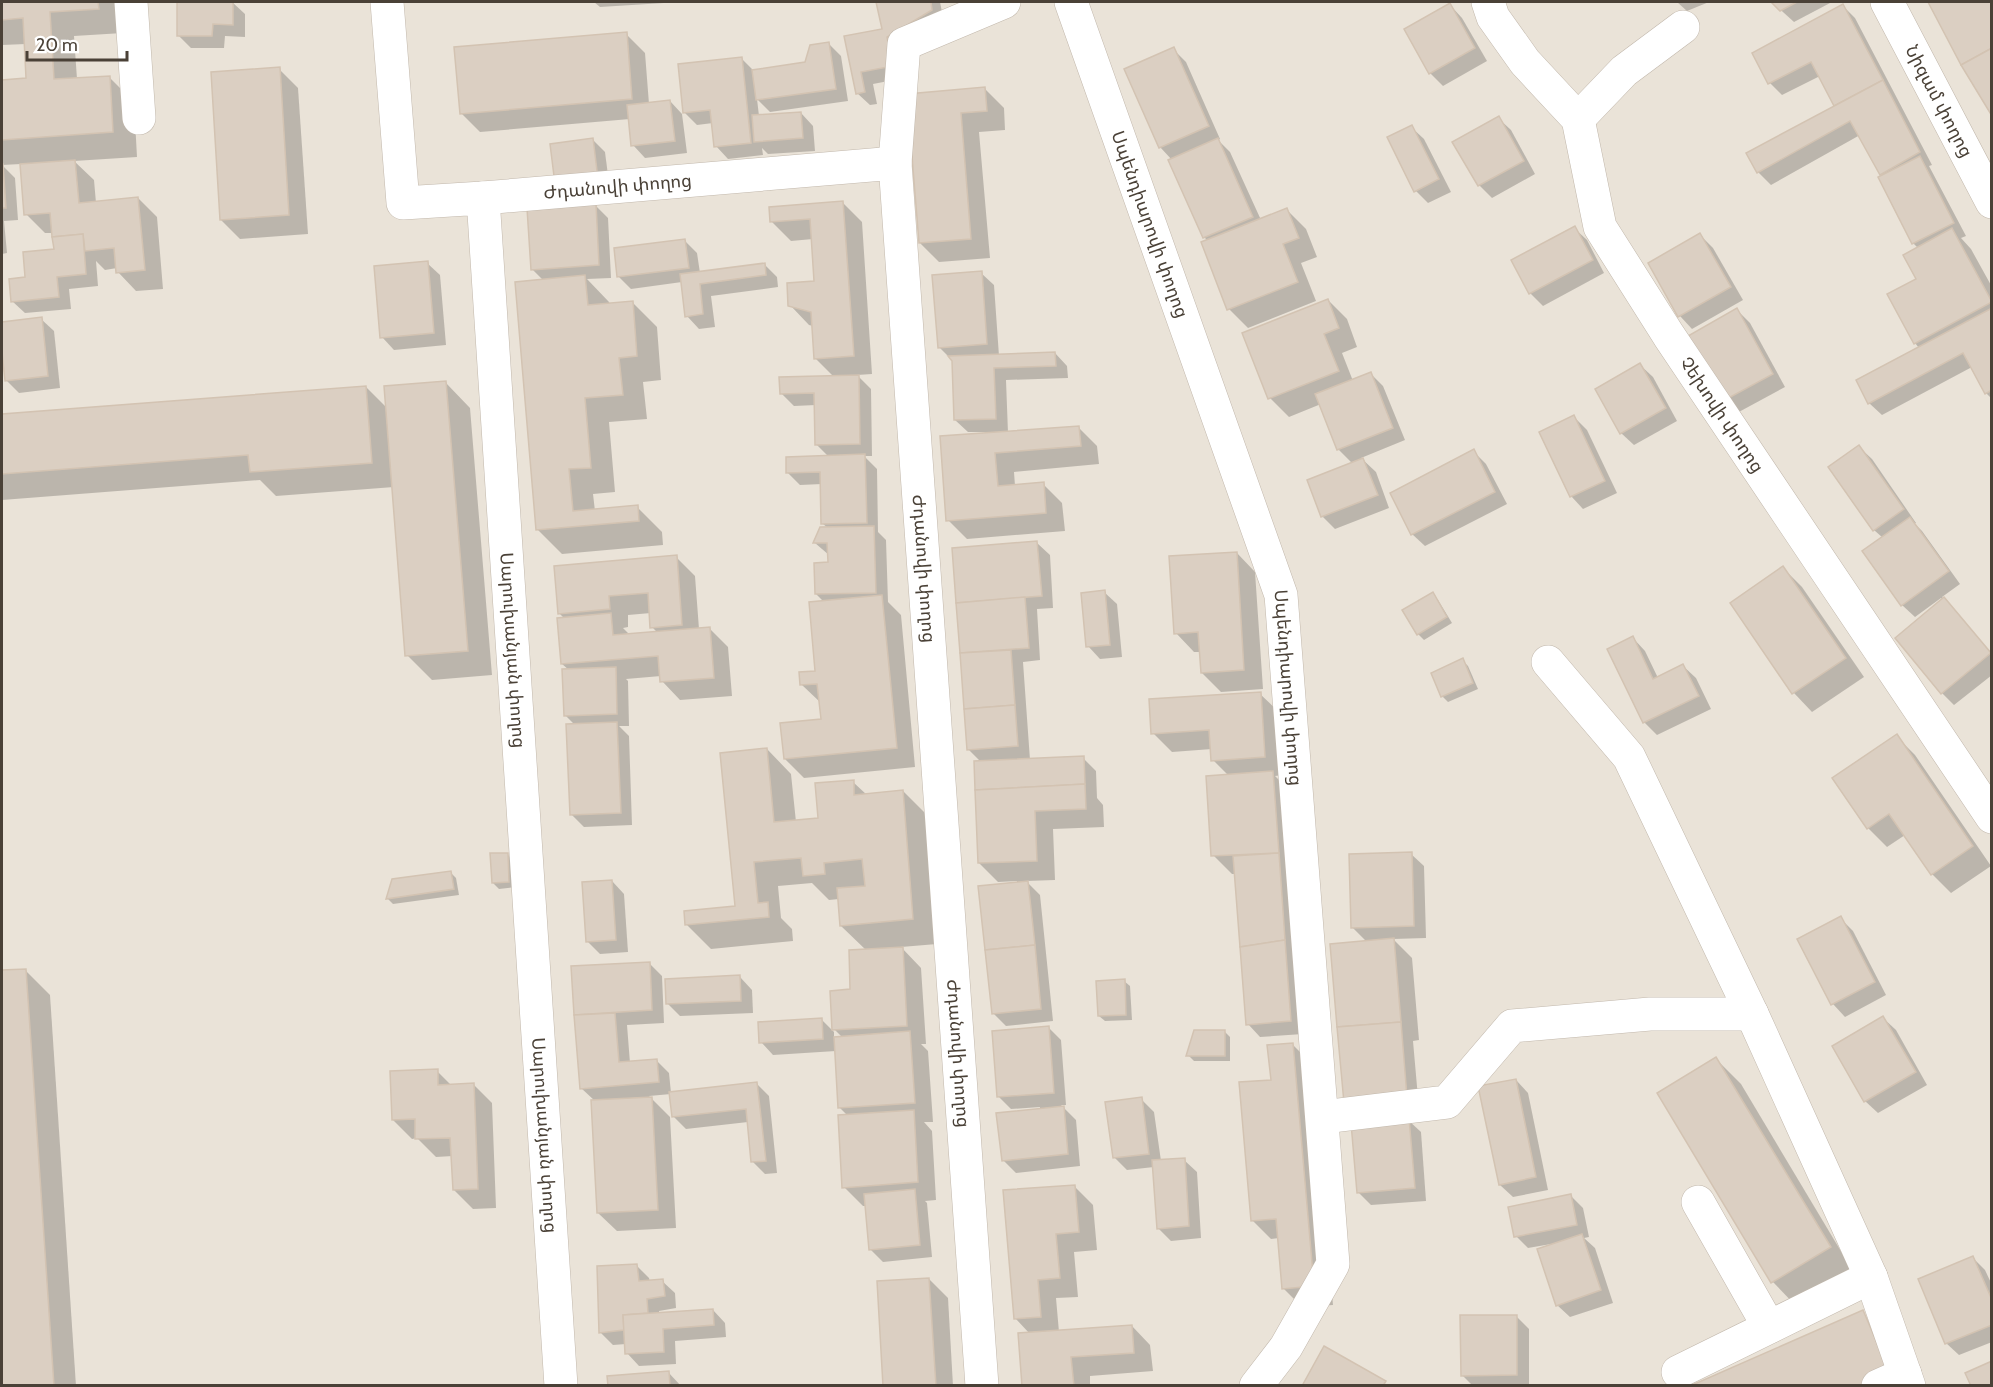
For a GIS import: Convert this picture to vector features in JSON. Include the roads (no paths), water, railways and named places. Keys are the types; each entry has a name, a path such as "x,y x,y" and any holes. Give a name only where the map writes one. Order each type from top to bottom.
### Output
{"street":[{"path":"131,2 139,118"},
{"path":"387,2 403,203 483,198"},
{"path":"895,163 904,44 1004,2"},
{"name":"Սպենդիարովի փողոց","path":"1071,2 1281,595 1333,1263 1286,1347 1256,1386"},
{"path":"1488,2 1493,17 1525,62 1578,119 1624,71 1683,27"},
{"name":"Նիզամ փողոց","path":"1887,2 1992,202"},
{"name":"Չեխովի փողոց","path":"1578,119 1600,227 1676,345 1992,817"},
{"name":"Ժդանովի փողոց","path":"483,198 895,163 982,1386"},
{"name":"Սարուխանյան փողոց","path":"483,198 561,1386"},
{"path":"1548,662 1629,757 1752,1014 1871,1277 1898,1382"},
{"path":"1323,1117 1447,1102 1512,1026 1650,1014 1752,1014"},
{"path":"1698,1202 1769,1327"},
{"path":"1678,1372 1871,1277"}]}
